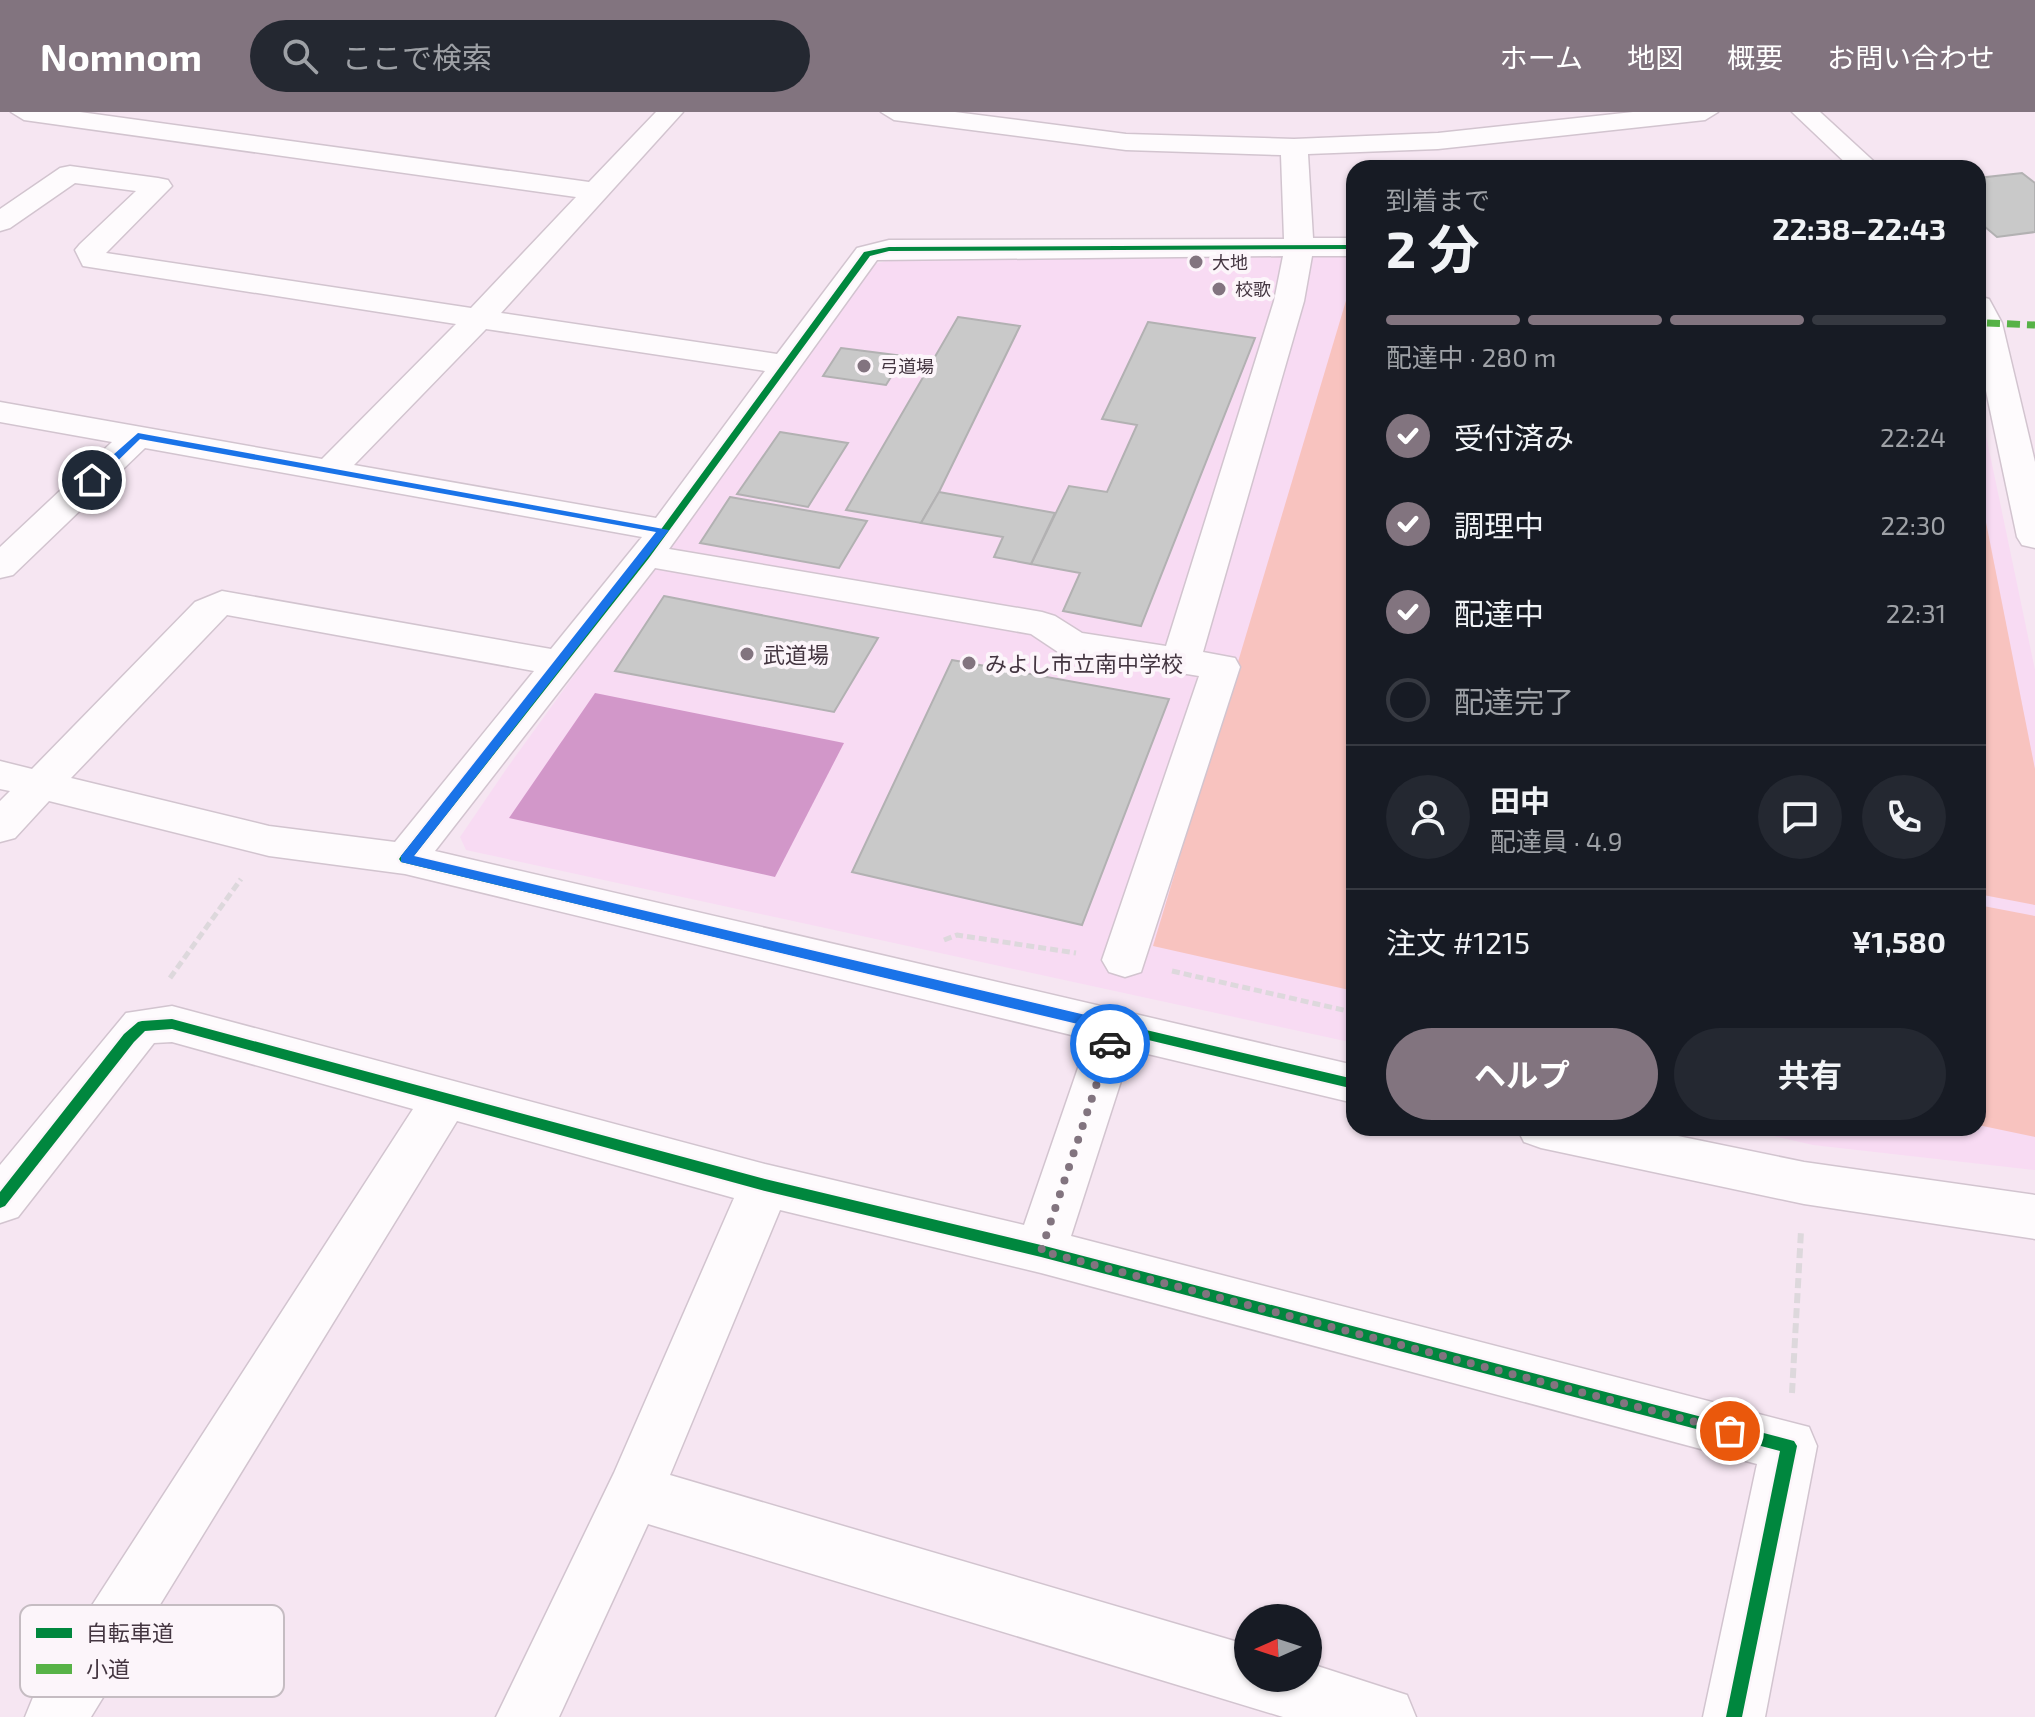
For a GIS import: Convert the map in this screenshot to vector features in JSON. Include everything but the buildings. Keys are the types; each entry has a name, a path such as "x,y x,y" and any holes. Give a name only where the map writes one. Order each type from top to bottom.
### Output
{"street":[{"path":"24,112 598,192"},
{"path":"330,470 477,320 670,112"},
{"path":"894,112 1126,142 1257,134 1294,147 1438,141 1705,112"},
{"path":"1805,112 1858,160"},
{"path":"0,222 133,127"},
{"path":"1181,661 1289,301 1299,247 1294,147"},
{"path":"70,174 158,186 90,250 93,260 785,365"},
{"path":"405,859 655,543 867,254 889,249 1346,247"},
{"path":"1986,337 2035,537"},
{"path":"0,412 330,470 655,543 1042,624 1071,643 1221,667 1125,960"},
{"path":"0,567 138,436"},
{"path":"0,827 208,610 222,603 558,663"},
{"path":"0,775 269,841 405,859 1346,1082"},
{"path":"0,1202 142,1026 172,1024 765,1185 1041,1251 1789,1446 1734,1717"},
{"path":"1041,1251 1115,1028"},
{"path":"126,1605 445,1099"},
{"path":"1579,1136 1804,1183 2035,1217"},
{"path":"527,1717 634,1492 765,1185"},
{"path":"634,1492 1234,1672"},
{"path":"1302,1692 1385,1717"},
{"path":"56,1717 69,1697"}],"path":[{"path":"142,1026 145,1011 269,841"},
{"path":"933,944 957,935 1125,960 1346,1011"},
{"path":"1789,1446 1804,1183"}],"shaded area":[{"name":"みよし市立南中学校","path":"1346,254 1346,1041 466,850 460,837 507,768 871,265 894,259"},
{"path":"1346,301 1346,989 1153,946"},
{"path":"1986,435 2035,670 2035,1170 1813,1145 1774,1136 1986,1136"},
{"path":"1986,522 2035,769 2035,905 1986,896"},
{"path":"595,693 844,743 775,877 509,818"},
{"path":"1986,907 2035,916 2035,1137 1986,1127"}],"marked path":[{"path":"1987,323 2035,325"}],"cycle path":[{"path":"1346,247 889,249 867,254 646,556 405,859 1346,1082"},
{"path":"0,1202 129,1038 142,1026 172,1024 765,1185 1041,1251 1789,1446 1734,1717"}],"way so far":[{"path":"1110,1044 1041,1251 1730,1431"}],"place":[{"name":"大地","path":"1196,262"},
{"name":"校歌","path":"1219,289"},
{"name":"弓道場","path":"864,366"},
{"name":"武道場","path":"747,654"},
{"name":"みよし市立南中学校","path":"969,663"}],"route":[{"path":"92,480 138,436 663,530 646,556 405,859 1115,1028 1110,1044"}]}
